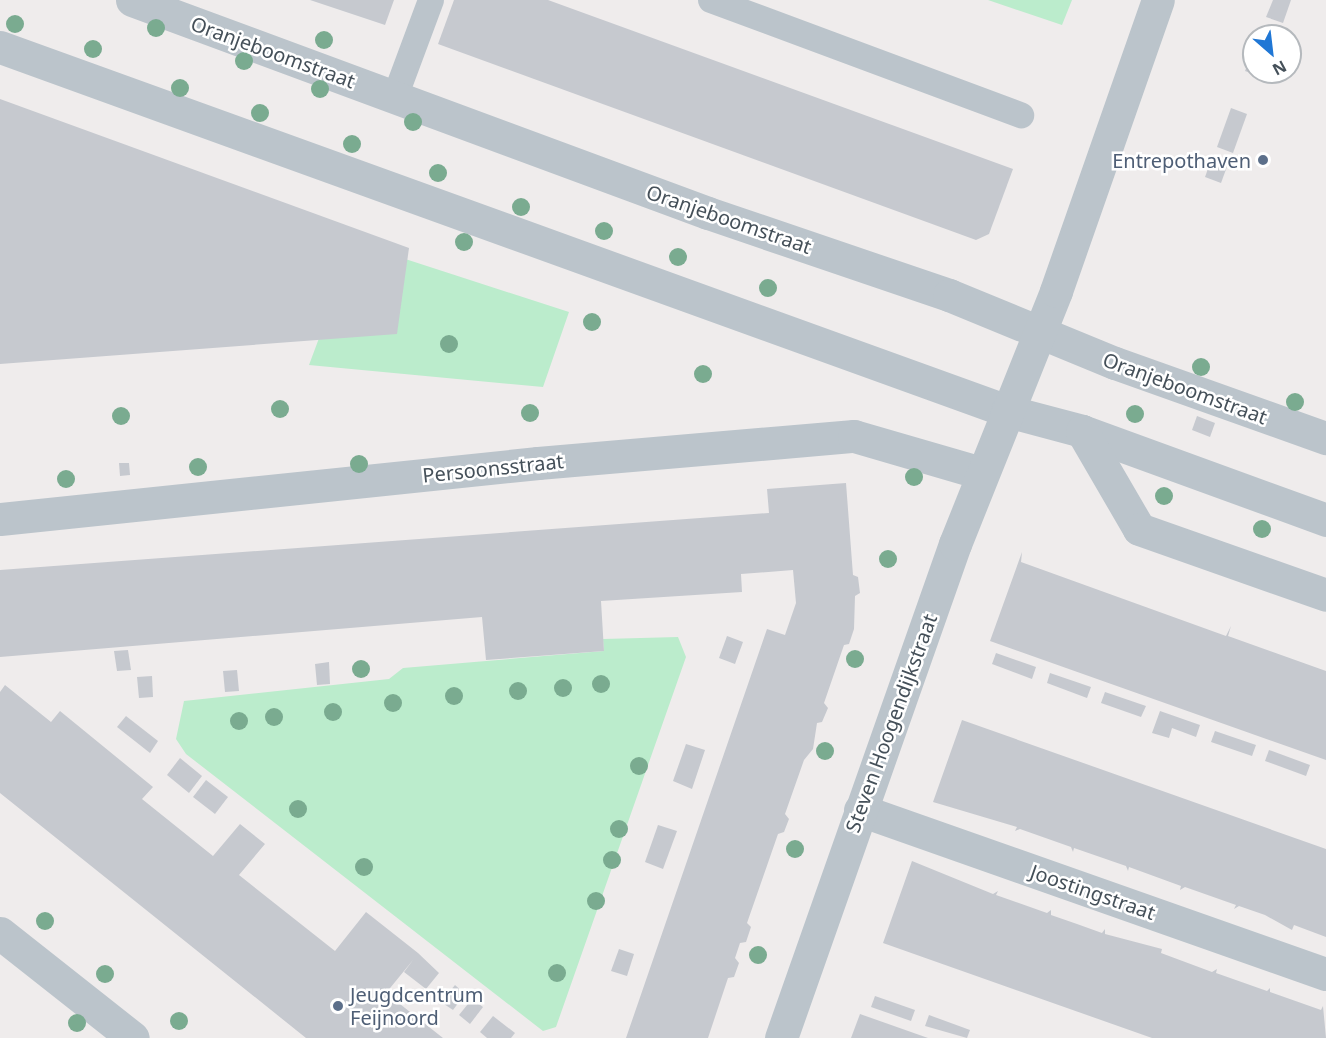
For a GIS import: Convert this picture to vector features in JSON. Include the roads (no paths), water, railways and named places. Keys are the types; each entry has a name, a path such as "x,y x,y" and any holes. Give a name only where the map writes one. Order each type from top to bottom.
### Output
{"street":[{"name":"Oranjeboomstraat","path":"132,0 708,213 949,296 1039,332 1326,438"},
{"path":"1039,332 1158,0"},
{"path":"0,47 1007,411 1082,431 1326,520"},
{"name":"Steven Hoogendijkstraat","path":"781,1038 981,473 1039,332"},
{"path":"1082,431 1139,529 1326,595"},
{"name":"Persoonsstraat","path":"0,519 538,463 854,436 981,473"},
{"name":"Joostingstraat","path":"860,810 1326,974"},
{"path":"0,933 132,1038"}],"lane":[{"path":"395,98 431,0"},
{"path":"711,0 1021,115"}],"place":[{"name":"Entrepothaven","path":"1263,160"},
{"name":"Jeugdcentrum Feijnoord","path":"338,1006"}]}
